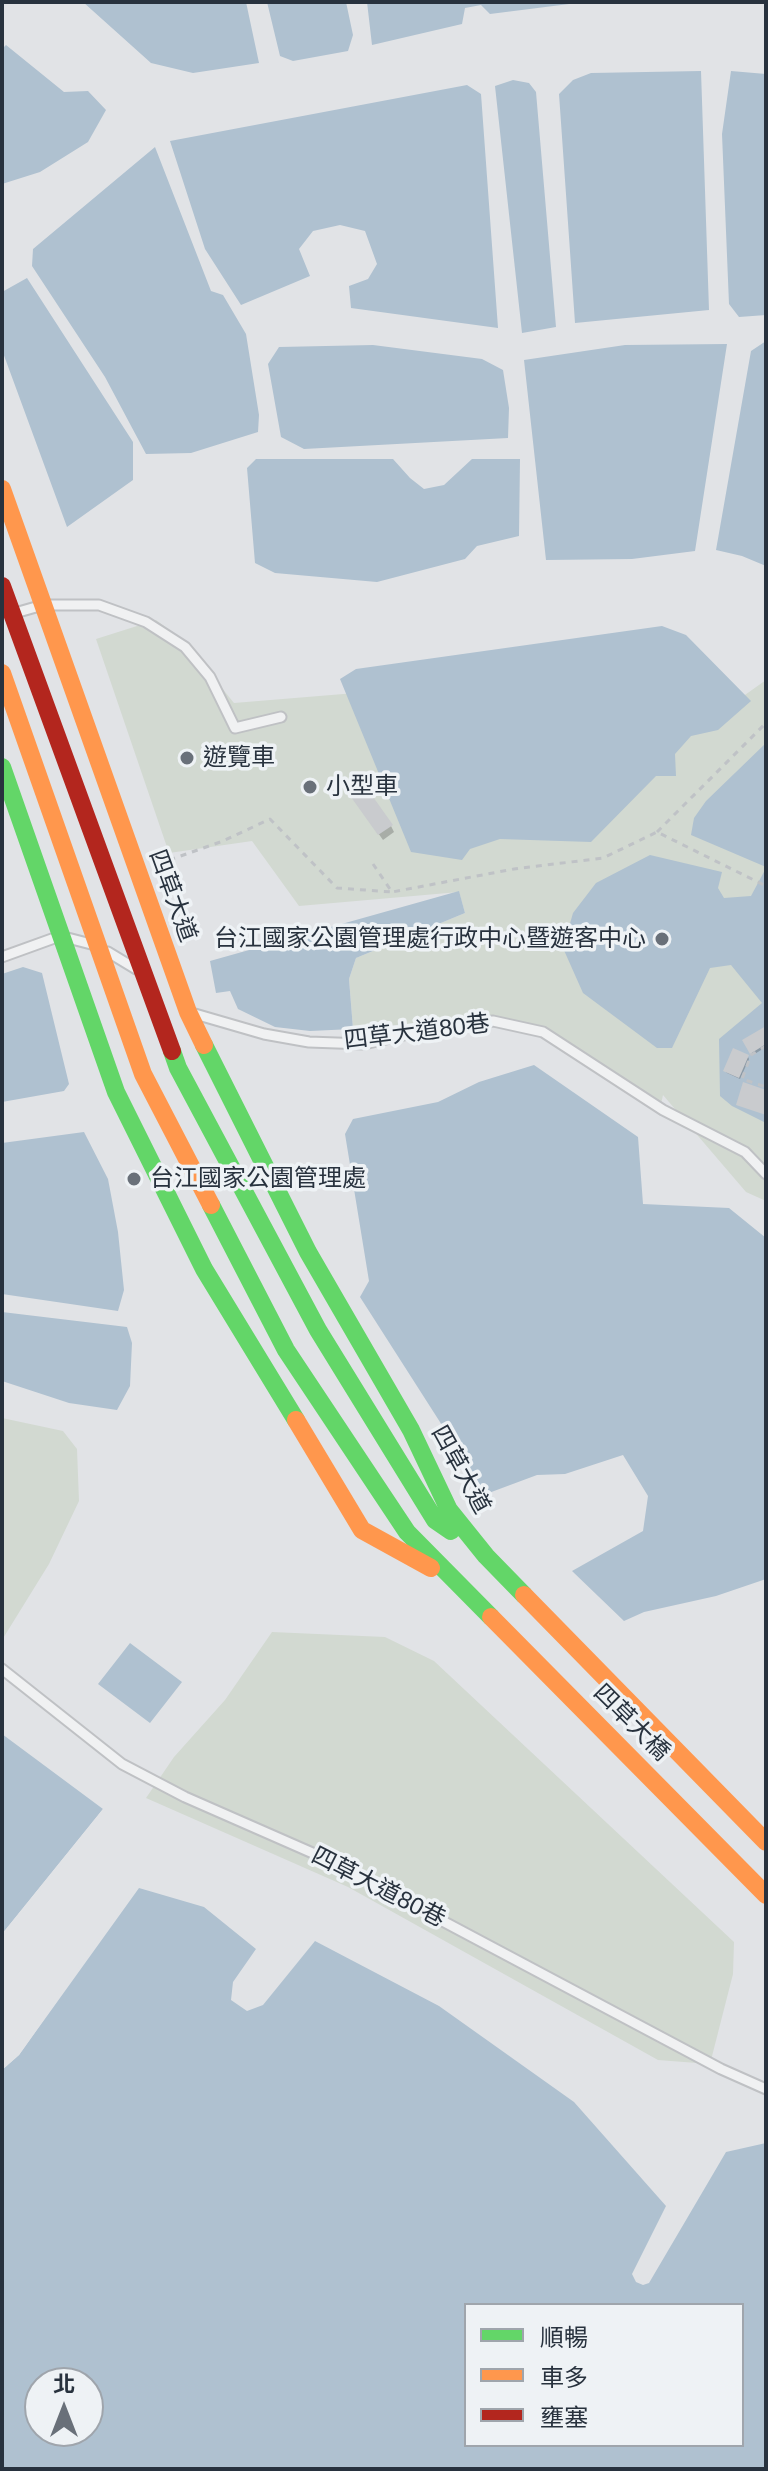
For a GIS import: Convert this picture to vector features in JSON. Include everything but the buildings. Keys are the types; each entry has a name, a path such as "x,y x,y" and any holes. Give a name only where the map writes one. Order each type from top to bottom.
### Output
{"street":[{"name":"四草大道","path":"2,489 188,1012 308,1252 411,1430 449,1510 486,1556"},
{"name":"四草大道","path":"2,586 7,615 178,1068 318,1330 435,1520 486,1556"},
{"path":"2,673 143,1074 286,1350 407,1532 462,1585"},
{"path":"2,767 116,1092 204,1269 362,1530 462,1585"},
{"name":"四草大橋","path":"486,1556 766,1842"},
{"name":"四草大橋","path":"462,1585 766,1895"}],"lane":[{"path":"7,615 43,605 99,605 146,622 185,647 210,677 235,728 281,717"},
{"path":"2,957 60,936"},
{"name":"四草大道80巷","path":"60,936 97,945 144,974 188,1012 264,1034 309,1042 364,1044 435,1028 493,1021 543,1032 663,1110 745,1152 766,1174"},
{"name":"四草大道80巷","path":"2,1669 122,1764 185,1797 324,1858 651,2033 766,2089"}],"path":[{"path":"156,865 223,841 270,819 337,888 392,892 514,869 603,858 657,832 766,723"},
{"path":"657,832 766,886"},
{"path":"373,864 392,892"},
{"path":"766,1046 751,1055 742,1079 766,1087"}],"shaded area":[{"name":"台江國家公園管理處行政中心暨遊客中心","path":"156,620 182,639 234,703 550,677 735,702 766,680 766,1201 746,1192 663,1095 661,1104 543,1026 493,1016 353,1029 349,979 356,958 465,913 459,892 299,906 252,841 169,853 96,639"},
{"path":"2,1418 63,1431 77,1449 79,1501 49,1564 2,1640"},
{"path":"272,1632 385,1637 434,1661 734,1942 733,1974 710,2064 658,2060 348,1887 146,1798 174,1757 225,1700"}],"water":[{"path":"83,2 246,2 259,63 193,73 151,63"},
{"path":"267,2 346,2 353,35 348,51 293,61 280,56"},
{"path":"367,2 585,2 490,14 481,5 465,8 462,24 372,45"},
{"path":"6,45 64,92 88,91 106,110 88,142 40,172 2,184 2,49"},
{"path":"701,71 709,310 575,323 559,94 573,80 591,73"},
{"path":"731,71 766,74 766,315 739,317 729,304 722,134"},
{"path":"513,80 529,83 536,92 556,327 522,333 495,86"},
{"path":"467,85 481,94 498,328 351,308 349,286 368,279 377,264 365,231 340,225 313,231 299,249 310,276 241,305 205,249 170,141"},
{"path":"155,147 211,291 223,295 246,334 259,415 258,432 191,453 146,454 105,377 32,266 33,249"},
{"path":"27,278 133,442 133,480 67,527 2,350 2,292"},
{"path":"766,341 766,566 716,550 751,351"},
{"path":"727,344 695,551 632,559 546,560 524,360 625,345"},
{"path":"373,345 482,359 503,370 509,408 508,438 304,449 281,437 268,364 279,347"},
{"path":"256,459 393,459 424,489 444,485 472,459 520,459 519,536 477,546 465,559 377,582 275,573 255,563 247,468"},
{"path":"662,626 686,635 751,701 718,730 691,736 675,754 676,776 656,776 591,842 500,839 470,849 462,860 411,852 340,679 356,669"},
{"path":"766,743 766,867 691,835 694,818 706,801"},
{"path":"650,855 722,872 718,888 724,898 751,896 766,868 766,1123 732,1106 720,1096 719,1039 762,1003 731,965 710,968 672,1048 657,1048 583,993 563,948 573,913 596,883"},
{"path":"459,891 465,913 356,958 349,979 353,1029 310,1031 275,1027 238,1009 230,991 216,993 210,961"},
{"path":"23,967 42,973 69,1084 64,1091 2,1102 2,974"},
{"path":"534,1065 638,1137 643,1204 729,1208 766,1238 766,1579 716,1596 644,1612 624,1621 572,1571 643,1531 648,1496 623,1455 565,1474 537,1475 486,1494 360,1297 369,1281 345,1134 353,1119 438,1102 479,1082"},
{"path":"84,1132 108,1179 124,1290 118,1311 2,1294 2,1143"},
{"path":"2,1312 127,1327 132,1343 130,1386 117,1410 69,1403 2,1381"},
{"path":"130,1643 182,1682 150,1723 98,1684"},
{"path":"2,1734 103,1809 2,1934"},
{"path":"139,1888 204,1907 256,1949 233,1982 231,2000 247,2011 263,2005 315,1941 439,2006 574,2102 666,2206 632,2274 636,2282 643,2285 649,2283 726,2152 766,2143 766,2469 2,2469 2,2070 19,2055"}],"pier":[{"path":"103,1809 105,1812 2,1938 2,1934"},
{"path":"139,1884 19,2055 2,2070 2,2065 16,2052"}],"traffic: fast":[{"path":"2,767 116,1092 204,1269 296,1420"},
{"path":"204,1045 308,1252 411,1430 449,1510 486,1556 524,1595"},
{"path":"172,1051 178,1068 318,1330 435,1520 451,1531"},
{"path":"211,1205 286,1350 407,1532 491,1617"}],"traffic: slow":[{"path":"2,489 188,1012 204,1045"},
{"path":"2,673 143,1074 211,1205"},
{"path":"296,1420 362,1530 431,1568"},
{"path":"524,1595 766,1842"},
{"path":"491,1617 766,1895"}],"traffic: jam":[{"path":"2,586 172,1051"}],"place":[{"name":"遊覽車","path":"187,758"},
{"name":"小型車","path":"310,787"},
{"name":"台江國家公園管理處行政中心暨遊客中心","path":"662,939"},
{"name":"台江國家公園管理處","path":"134,1179"}]}
